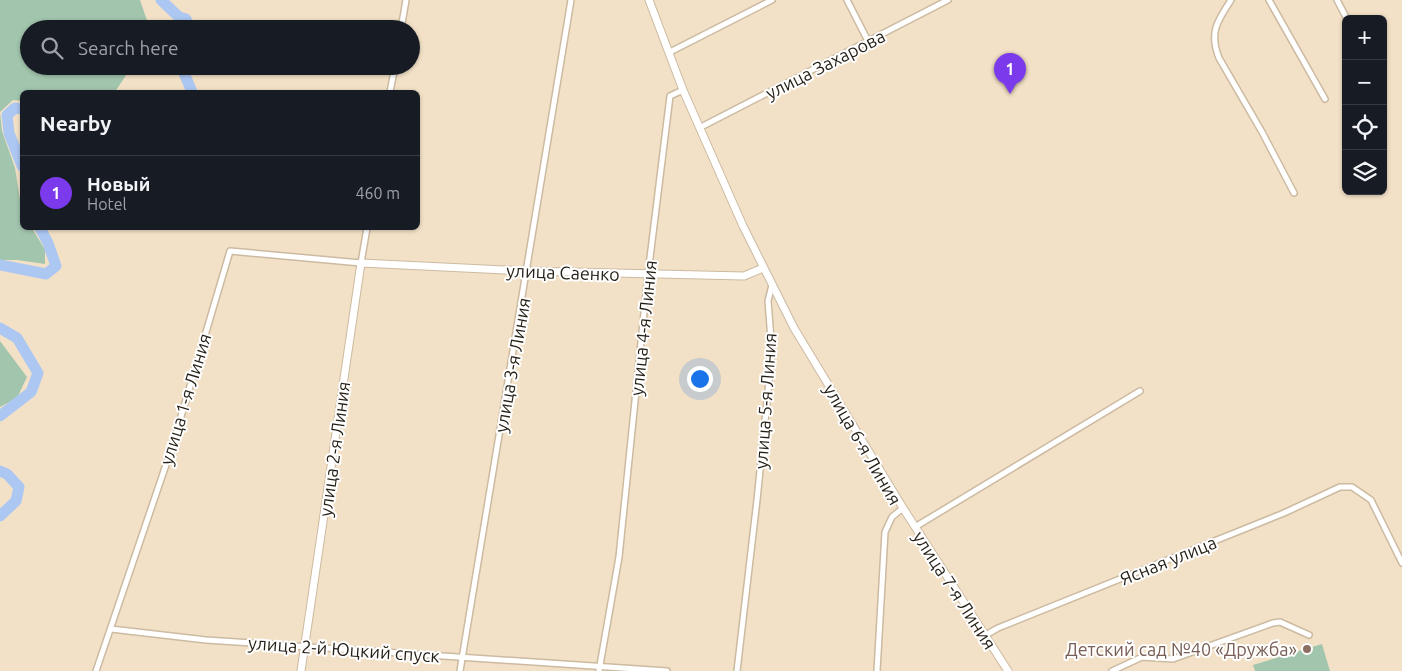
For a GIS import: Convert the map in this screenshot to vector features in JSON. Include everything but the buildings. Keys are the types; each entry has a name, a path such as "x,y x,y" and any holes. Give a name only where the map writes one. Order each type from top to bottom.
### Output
{"street":[{"path":"403,20 406,0"},
{"name":"улица 3-я Линия","path":"460,671 528,271 571,0"},
{"path":"649,0 683,90 743,226 772,285"},
{"path":"670,52 772,0"},
{"path":"847,0 868,42"},
{"name":"улица Захарова","path":"701,128 948,0"},
{"path":"1231,0 1216,28 1214,46 1294,193"},
{"path":"1268,0 1324,99"},
{"path":"1337,0 1344,15"},
{"path":"390,90 393,75"},
{"name":"улица 4-я Линия","path":"599,668 619,557 648,274 670,96 683,90"},
{"name":"улица 2-я Линия","path":"301,671 367,230"},
{"name":"улица 1-я Линия","path":"96,671 172,447 230,251 361,263"},
{"name":"улица Саенко","path":"361,263 528,271 744,276 764,268"},
{"name":"улица 6-я Линия","path":"772,285 794,328 903,508 892,517 885,532 877,671"},
{"name":"улица 5-я Линия","path":"737,671 772,352 768,301 772,285"},
{"path":"915,527 1140,391"},
{"name":"Ясная улица","path":"984,636 998,628 1284,513 1340,488 1352,487 1370,500 1402,563"},
{"name":"улица 7-я Линия","path":"903,508 1008,671"},
{"path":"1112,671 1142,657 1172,659 1273,622 1280,622 1309,635"},
{"name":"улица 2-й Юцкий спуск","path":"111,629 206,640 599,668 667,671"}],"green space":[{"path":"0,0 140,0 147,20 20,20 20,75 126,75 116,90 20,90 20,101 13,100 0,112"},
{"path":"0,112 2,131 15,168 20,199 20,230 33,230 45,250 45,264 17,260 0,260"},
{"path":"0,341 27,377 17,398 0,407"},
{"path":"1322,644 1330,671 1255,671 1253,665"}],"waterway":[{"path":"161,0 179,17 186,20"},
{"path":"185,75 191,90"},
{"path":"20,109 15,108 7,115 9,133 20,161"},
{"path":"0,265 46,274 56,266 41,230"},
{"path":"0,328 17,338 38,373 31,392 0,416"},
{"path":"0,471 7,474 19,487 16,501 0,516"}],"place":[{"name":"Новый","path":"1010,94"},
{"name":"Детский сад №40 «Дружба»","path":"1307,649"}]}
